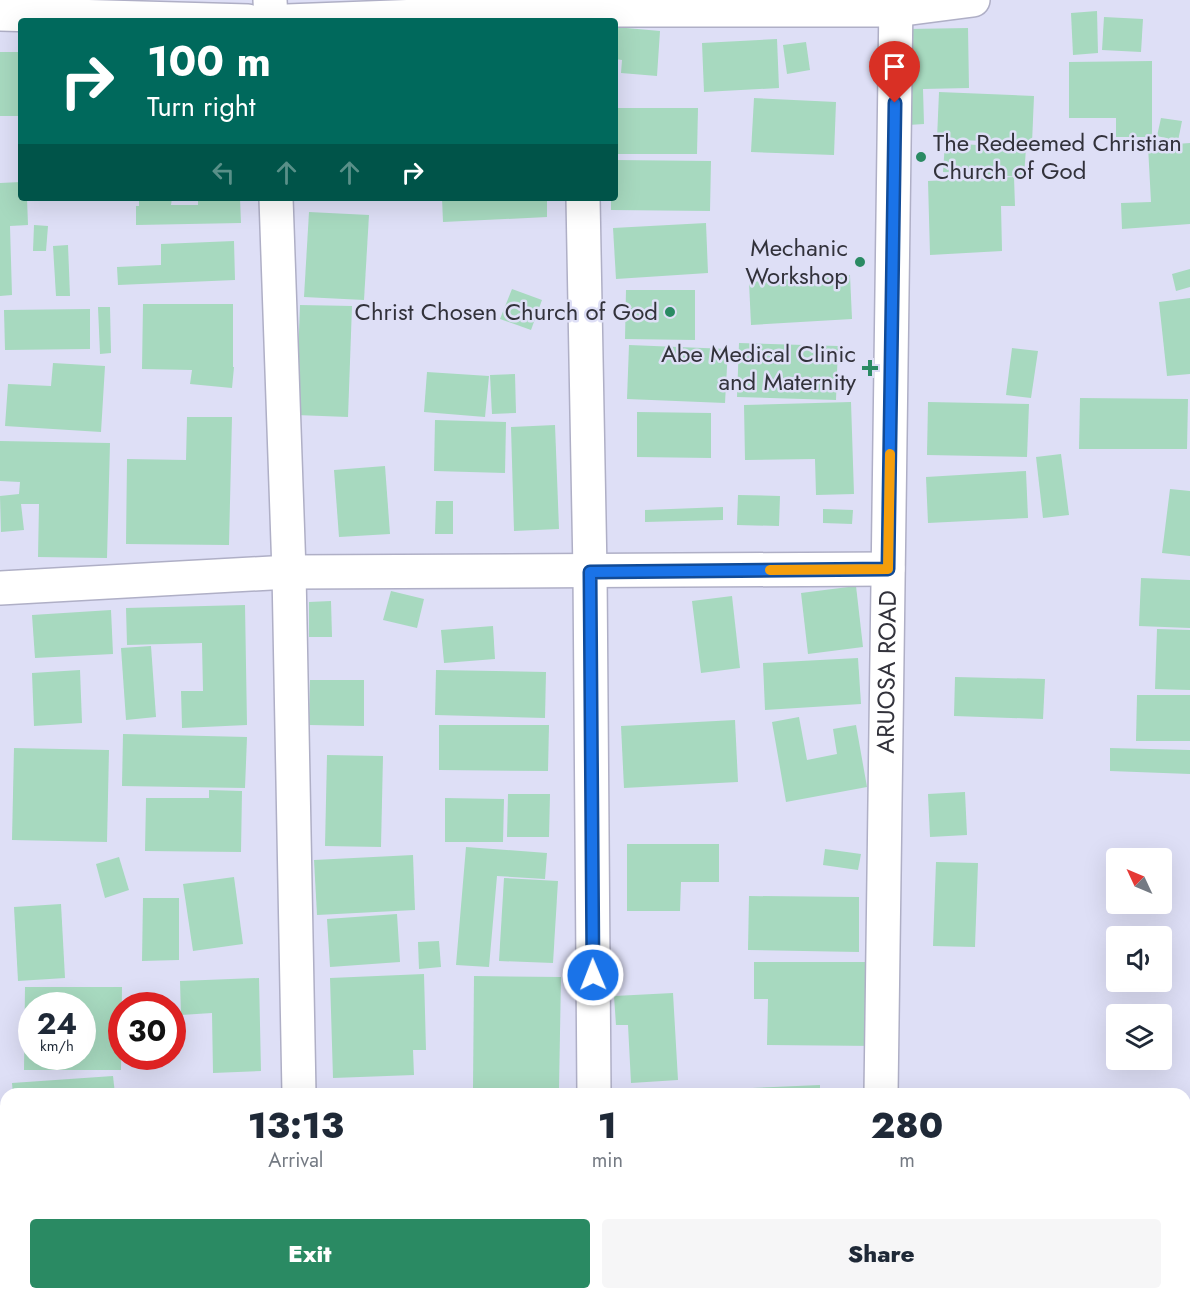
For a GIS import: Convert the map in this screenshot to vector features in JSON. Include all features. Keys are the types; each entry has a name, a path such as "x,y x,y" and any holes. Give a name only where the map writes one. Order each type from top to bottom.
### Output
{"street":[{"path":"270,0 271,18"},
{"path":"367,18 580,10 896,5 973,0"},
{"name":"ARUOSA ROAD","path":"881,1088 896,5"},
{"path":"0,15 124,18"},
{"path":"276,201 289,572 299,1088"},
{"path":"583,201 590,572 594,1088"},
{"path":"0,588 289,572 888,569"}],"building":[{"path":"1097,11 1098,53 1073,55 1071,13"},
{"path":"1104,17 1143,19 1141,52 1102,50"},
{"path":"618,27 660,31 657,76 621,73 622,60 618,59"},
{"path":"968,28 969,88 923,89 924,124 908,125 908,29"},
{"path":"777,39 779,88 704,92 702,43"},
{"path":"806,42 810,70 787,74 783,45"},
{"path":"0,52 18,52 18,116 0,116"},
{"path":"1152,61 1152,137 1116,137 1116,118 1069,118 1069,62"},
{"path":"939,92 1034,96 1032,143 937,139"},
{"path":"754,98 836,102 834,155 751,152"},
{"path":"618,108 698,108 697,154 618,154"},
{"path":"1161,118 1182,121 1178,141 1157,136"},
{"path":"945,143 1026,148 1024,177 943,172"},
{"path":"1190,143 1190,224 1122,229 1121,203 1151,202 1148,146"},
{"path":"618,160 711,161 710,211 611,210 611,201 618,201"},
{"path":"1014,177 1015,206 1001,206 1002,251 930,255 928,181"},
{"path":"18,182 18,201 27,201 28,225 10,226 12,295 0,296 0,183"},
{"path":"139,201 172,201 171,205 198,205 198,201 240,201 241,223 136,225 136,206 139,206"},
{"path":"442,201 547,201 547,217 443,222"},
{"path":"309,212 369,215 364,300 304,297"},
{"path":"706,223 708,273 616,279 613,228"},
{"path":"34,225 48,226 46,251 33,251"},
{"path":"234,241 235,280 118,285 117,267 161,265 161,244"},
{"path":"68,245 70,296 56,296 53,246"},
{"path":"1190,269 1190,287 1176,291 1172,274"},
{"path":"850,275 852,319 751,325 749,282"},
{"path":"512,289 542,300 531,330 500,319"},
{"path":"626,290 695,290 695,340 625,339"},
{"path":"1190,298 1190,374 1167,376 1159,302"},
{"path":"143,304 233,304 232,388 190,384 192,370 142,369"},
{"path":"300,305 352,306 348,417 296,415"},
{"path":"98,307 110,307 111,353 100,354"},
{"path":"90,309 90,349 5,350 4,310"},
{"path":"739,343 838,346 836,400 737,397"},
{"path":"629,345 728,349 725,403 627,399"},
{"path":"1012,348 1038,351 1031,398 1006,395"},
{"path":"53,363 105,366 101,432 5,426 8,384 51,386"},
{"path":"427,372 489,376 485,417 424,412"},
{"path":"515,374 516,413 492,414 490,375"},
{"path":"1080,398 1188,399 1187,449 1079,449"},
{"path":"851,402 854,494 816,495 815,459 745,460 744,405"},
{"path":"928,402 1029,404 1027,457 927,455"},
{"path":"637,412 711,413 711,458 637,457"},
{"path":"187,417 232,417 229,545 126,544 127,459 186,460"},
{"path":"435,420 506,422 505,473 434,471"},
{"path":"555,425 559,529 514,531 511,427"},
{"path":"0,441 110,443 107,558 38,557 39,504 21,504 24,530 1,532 0,496 19,494 20,482 0,481"},
{"path":"1061,454 1069,515 1043,518 1036,457"},
{"path":"385,466 390,534 339,537 334,470"},
{"path":"1026,471 1028,518 928,523 926,477"},
{"path":"1170,489 1190,491 1190,556 1162,553"},
{"path":"738,495 780,496 779,526 737,525"},
{"path":"436,501 453,501 453,534 435,534"},
{"path":"723,507 723,520 645,522 645,510"},
{"path":"823,509 853,510 852,524 823,523"},
{"path":"1141,578 1190,580 1190,628 1139,626"},
{"path":"856,586 863,647 808,654 801,593"},
{"path":"391,591 424,599 417,628 383,620"},
{"path":"732,596 740,668 701,673 692,601"},
{"path":"331,601 332,637 309,637 309,602"},
{"path":"245,605 247,725 182,728 181,691 203,691 202,643 127,645 126,608"},
{"path":"111,610 113,654 35,658 32,615"},
{"path":"493,626 495,659 444,663 441,630"},
{"path":"1157,629 1190,630 1190,690 1155,689"},
{"path":"151,646 156,717 126,720 121,648"},
{"path":"858,658 861,704 765,710 763,663"},
{"path":"80,670 82,723 34,726 32,673"},
{"path":"436,670 546,672 545,718 435,715"},
{"path":"955,677 1045,679 1043,719 954,716"},
{"path":"310,680 364,680 364,726 309,725"},
{"path":"1137,695 1190,695 1190,741 1136,741"},
{"path":"799,717 807,760 837,754 833,729 856,725 867,787 786,802 772,722"},
{"path":"735,720 738,782 624,788 621,726"},
{"path":"439,725 549,725 548,771 439,770"},
{"path":"123,734 247,737 245,788 122,786"},
{"path":"14,748 109,750 107,842 12,840"},
{"path":"1110,748 1190,750 1190,774 1110,771"},
{"path":"327,755 383,756 381,847 325,846"},
{"path":"209,790 242,791 241,852 145,851 146,798 209,798"},
{"path":"965,792 967,835 930,837 928,794"},
{"path":"508,794 550,794 549,837 507,837"},
{"path":"445,798 504,799 503,842 445,842"},
{"path":"627,844 719,844 719,882 681,882 680,911 627,911"},
{"path":"466,847 547,853 545,879 497,876 489,967 456,965"},
{"path":"825,849 861,854 858,870 823,865"},
{"path":"413,855 415,910 317,915 314,860"},
{"path":"119,857 129,890 105,898 96,864"},
{"path":"936,862 978,863 975,947 933,946"},
{"path":"234,877 243,944 193,951 183,884"},
{"path":"504,878 558,881 553,963 499,961"},
{"path":"749,896 859,897 859,952 748,950"},
{"path":"143,898 179,898 179,960 142,961"},
{"path":"61,904 65,978 18,981 14,907"},
{"path":"397,914 400,962 330,967 327,919"},
{"path":"439,941 441,967 419,969 418,942"},
{"path":"754,962 877,962 877,1046 767,1045 768,999 754,999"},
{"path":"424,974 426,1050 413,1050 414,1075 333,1078 330,978"},
{"path":"474,976 561,977 559,1088 473,1088"},
{"path":"259,978 261,1071 213,1073 212,1013 186,1015 186,992 180,992 180,981"},
{"path":"25,987 122,987 122,992 108,992 108,1070 96,1070 96,992 25,992"},
{"path":"673,993 678,1080 631,1083 628,1025 616,1025 614,996"},
{"path":"113,1076 114,1088 12,1088 12,1083"},
{"path":"820,1085 820,1088 752,1088"}],"slow traffic":[{"path":"770,570 888,569 890,454"}],"place":[{"name":"The Redeemed Christian Church of God","path":"921,157"},
{"name":"Mechanic Workshop","path":"860,262"},
{"name":"Christ Chosen Church of God","path":"670,312"},
{"name":"Abe Medical Clinic and Maternity","path":"870,368"}],"route":[{"path":"593,975 590,572 888,569 895,103"}]}
